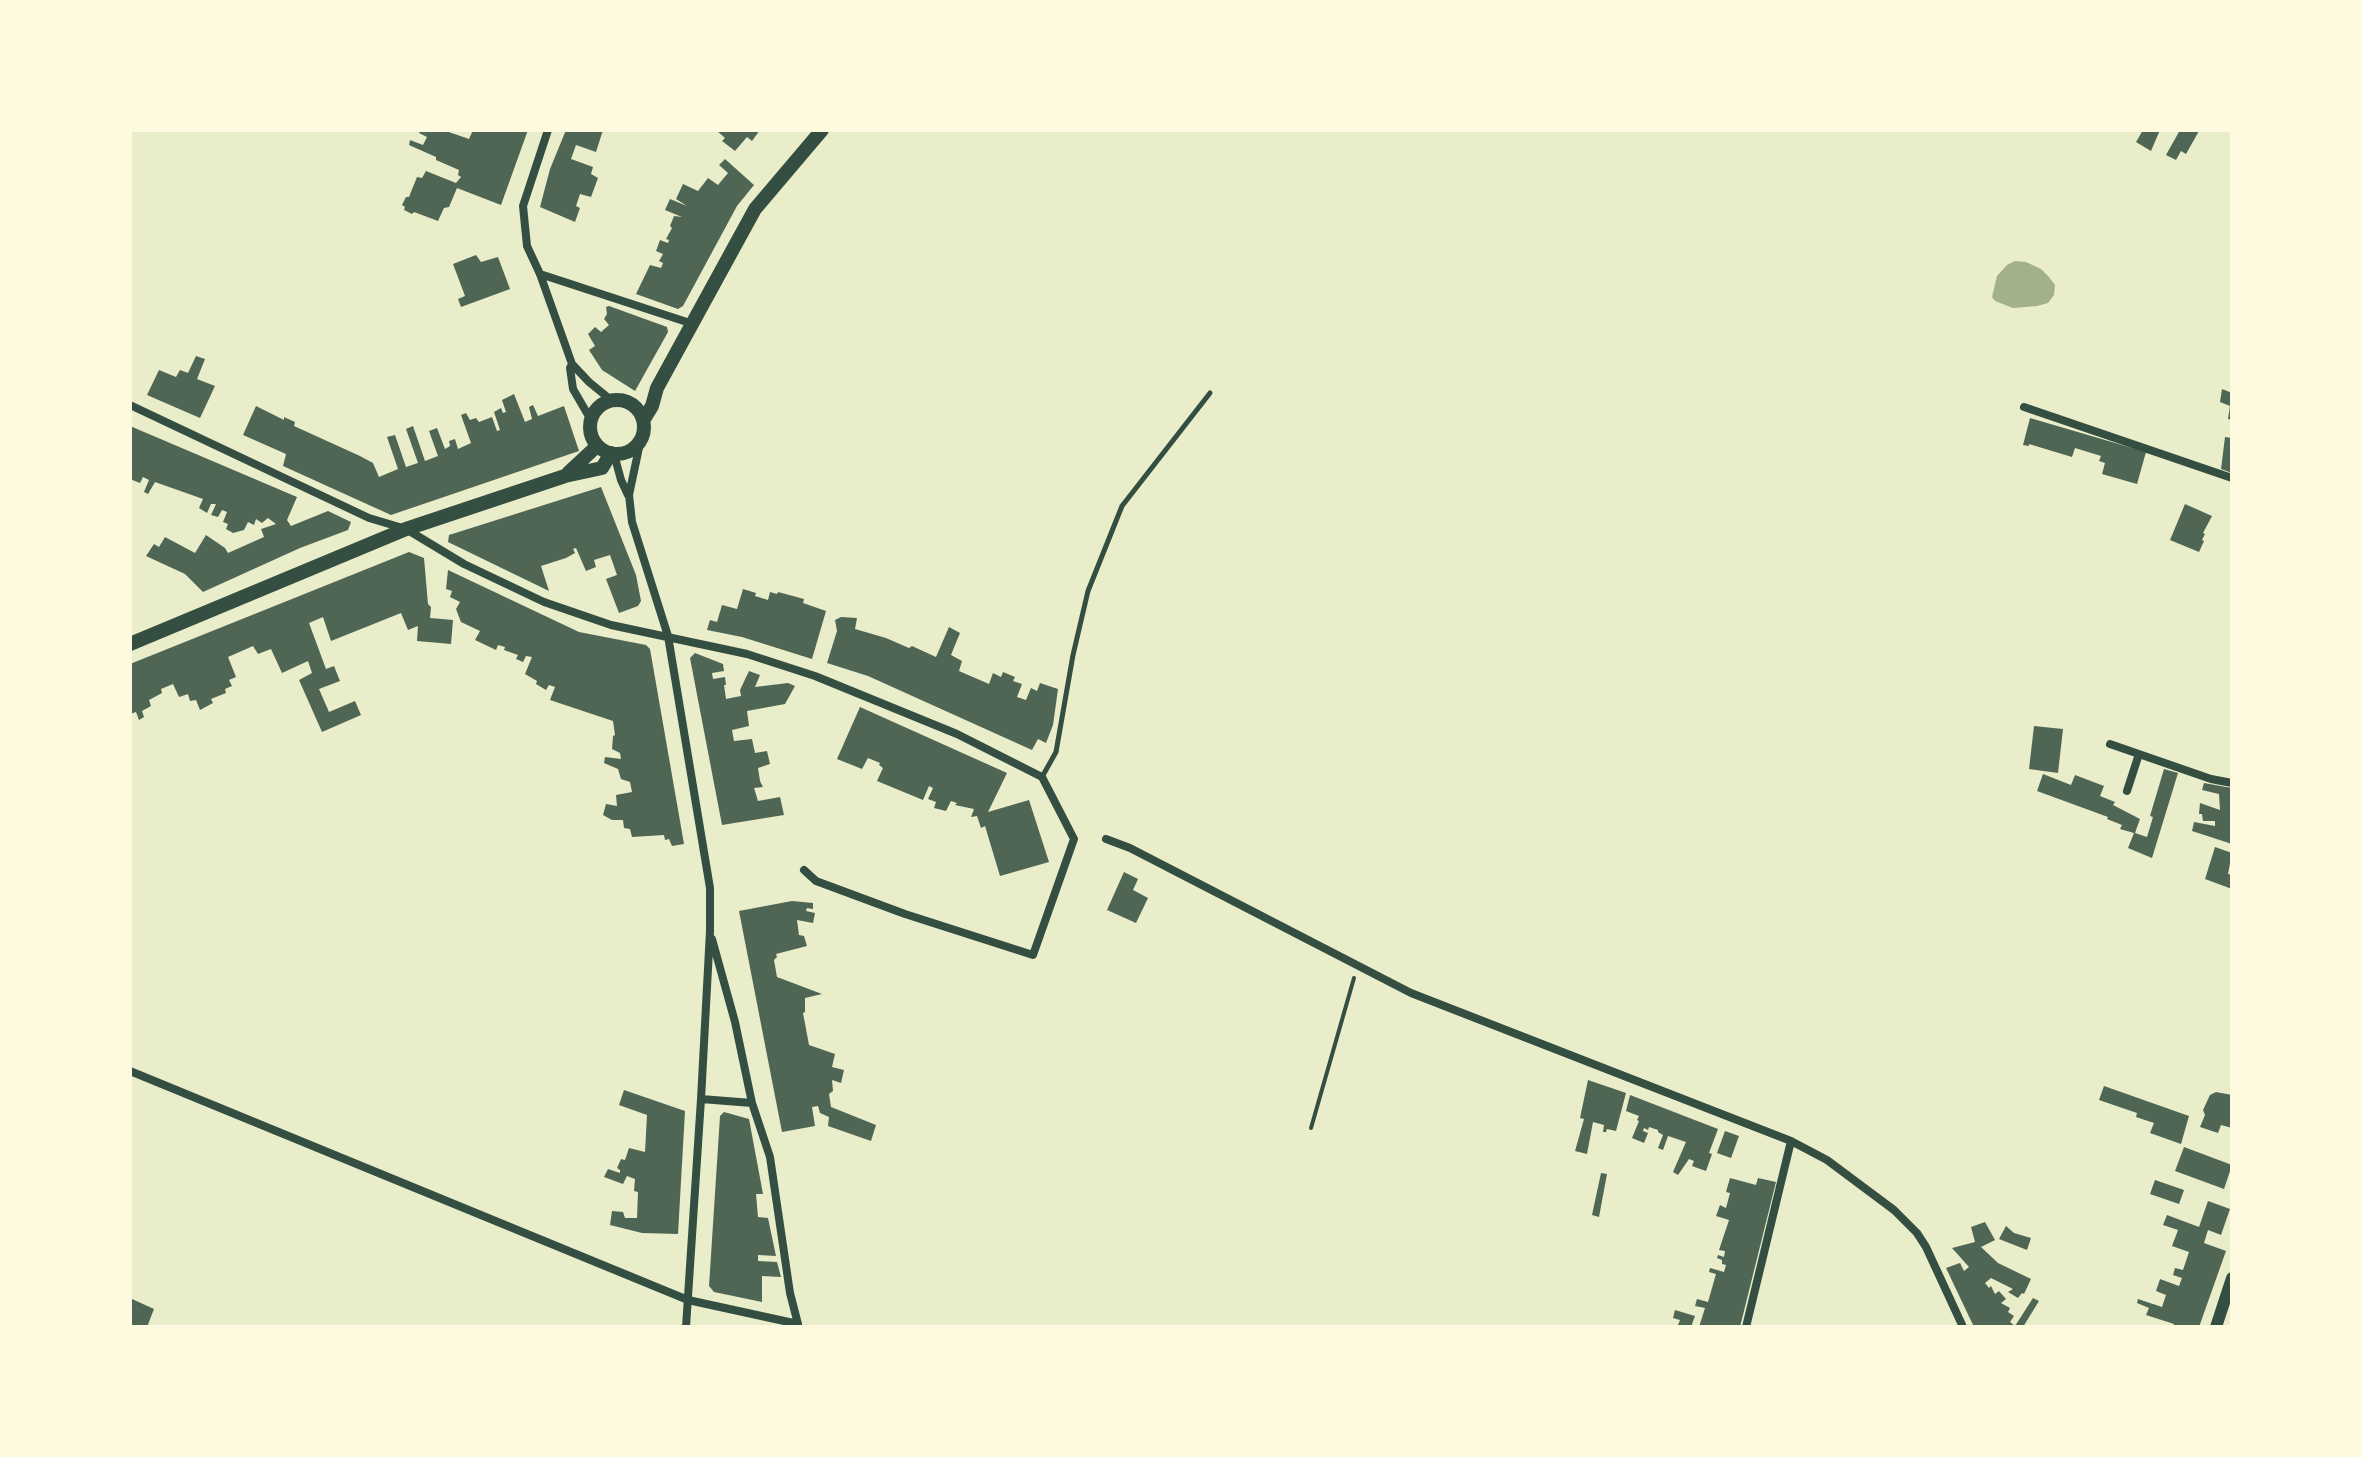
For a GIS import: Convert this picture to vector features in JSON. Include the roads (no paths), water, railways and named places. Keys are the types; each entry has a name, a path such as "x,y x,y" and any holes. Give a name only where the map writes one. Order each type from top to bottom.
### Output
{"main road":[{"path":"644,419 657,388 755,209 822,130"},
{"path":"630,402 657,388"},
{"path":"130,644 406,529 565,476 607,451 628,452 640,443 645,428 644,419 630,402 611,400 599,406 591,420 591,433 607,451"}],"street":[{"path":"548,130 523,206 527,246 572,364 611,400"},
{"path":"540,274 693,324"},
{"path":"572,364 573,389 591,420"},
{"path":"130,405 369,518 406,529 464,564 544,602 611,625 747,654 815,676 957,734 1042,777 1074,839 1033,955 905,914 816,881 804,870"},
{"path":"2024,407 2232,478"},
{"path":"640,443 629,495 632,522 668,636 710,888 701,1099 686,1327"},
{"path":"607,451 629,495"},
{"path":"2110,744 2211,779 2232,783"},
{"path":"2127,791 2139,754"},
{"path":"1106,839 1130,848 1357,968 1411,993 1791,1141 1827,1160 1866,1188 1917,1233 1963,1327"},
{"path":"130,1071 688,1300 798,1326 790,1293 770,1157 752,1103 735,1022 710,931"},
{"path":"701,1099 752,1103"},
{"path":"1746,1327 1791,1141"},
{"path":"2216,1327 2232,1278"}],"lane":[{"path":"1042,777 1056,752 1088,591 1122,506 1210,393"}]}
